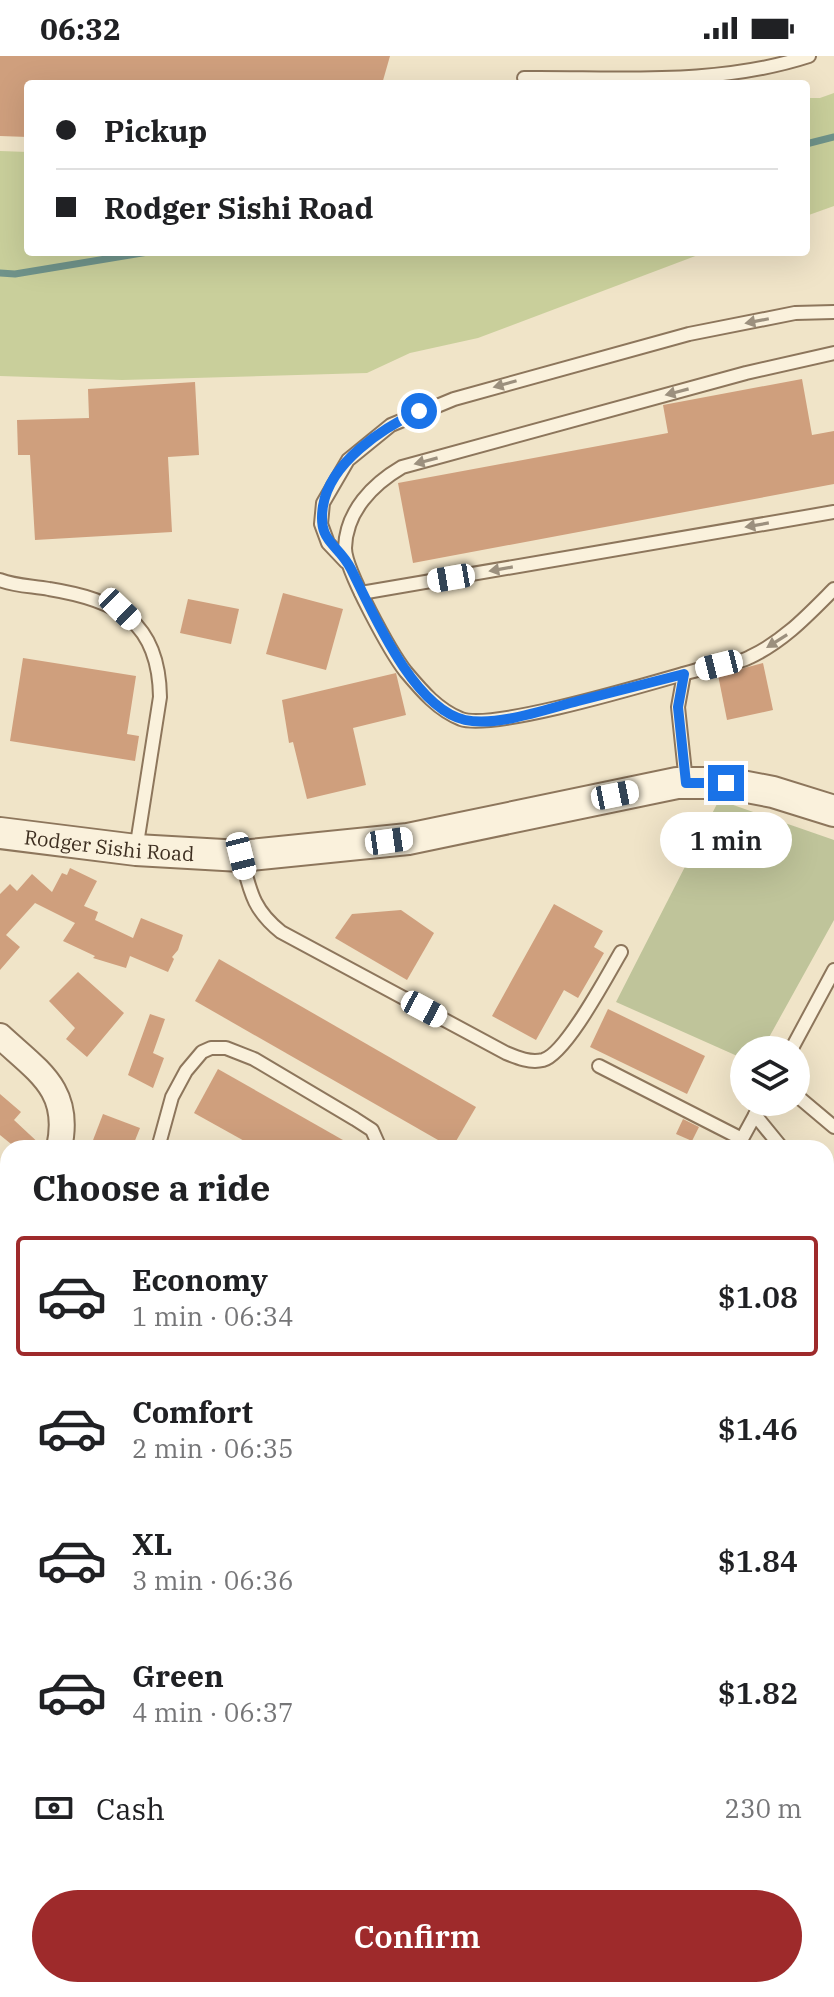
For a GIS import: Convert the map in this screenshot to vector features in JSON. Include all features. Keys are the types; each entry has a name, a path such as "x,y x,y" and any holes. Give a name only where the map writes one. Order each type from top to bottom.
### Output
{"street":[{"name":"Rodger Sishi Road","path":"0,833 136,850 241,856 408,839 523,813 686,783 726,783 773,792 834,811"},
{"path":"0,1036 46,1080 57,1097 63,1112 60,1140"}],"lane":[{"path":"524,78 709,77 751,72 809,56"},
{"path":"349,565 328,543 321,524 323,503 348,460 391,425 454,399 674,338 795,313 834,312"},
{"path":"834,353 746,373 402,467 370,489 357,508 345,549 361,593 404,670 438,707 462,720 481,722 534,713 747,659 787,635 834,589"},
{"path":"361,593 834,512"},
{"path":"0,580 90,596 120,609 139,629 154,653 160,697 136,850"},
{"path":"684,674 678,707 686,783"},
{"path":"241,856 252,899 263,918 281,932 526,1061 545,1060 558,1052 590,1006 621,952"},
{"path":"799,1036 834,970"},
{"path":"160,1140 172,1097 186,1071 202,1052 211,1048 226,1048 254,1059 372,1130 376,1140"},
{"path":"599,1066 732,1140"},
{"path":"810,1107 834,1127"},
{"path":"741,1140 754,1116"},
{"path":"756,1116 775,1140"}],"green space":[{"path":"834,93 834,206 810,215 810,98"},
{"path":"0,151 24,152 24,256 695,256 478,338 410,353 367,373 122,380 0,376"},
{"path":"719,800 834,840 834,920 770,1036 730,1036 730,1053 616,1002"}],"building":[{"path":"0,56 390,56 383,80 24,80 24,137 0,136"},
{"path":"802,379 812,435 834,431 834,484 413,563 398,483 668,433 663,405"},
{"path":"195,382 199,455 168,457 172,532 35,540 30,455 18,455 17,420 89,418 88,389"},
{"path":"283,593 343,609 326,670 266,654"},
{"path":"188,599 239,609 231,644 180,633"},
{"path":"23,658 136,676 127,734 139,736 135,761 10,741"},
{"path":"763,663 773,710 727,720 718,675"},
{"path":"396,673 406,715 353,728 366,785 307,799 293,742 289,743 282,700"},
{"path":"70,868 97,881 84,906 98,912 95,920 133,938 141,918 183,935 168,972 130,956 126,968 93,958 95,956 63,941 75,923 35,903 6,935 20,947 0,970 0,894 10,884 17,891 32,874 52,892 62,873 67,875"},
{"path":"554,904 603,931 594,947 604,953 578,998 564,990 536,1040 492,1016"},
{"path":"401,910 434,933 407,980 335,938 352,914"},
{"path":"219,959 476,1107 457,1140 438,1140 195,1001"},
{"path":"78,972 124,1013 87,1057 66,1039 75,1028 49,1001"},
{"path":"608,1009 705,1056 687,1094 590,1047"},
{"path":"150,1014 165,1019 153,1053 164,1058 153,1088 128,1075"},
{"path":"218,1069 343,1140 243,1140 194,1113"},
{"path":"0,1094 21,1112 14,1120 35,1140 6,1140 0,1135"},
{"path":"103,1114 140,1128 135,1140 93,1140"},
{"path":"683,1119 699,1127 692,1140 676,1134"}],"waterway":[{"path":"810,143 834,137"},
{"path":"0,273 15,274 124,256"}],"route":[{"path":"419,411 391,425 348,460 323,503 321,524 328,543 349,565 404,670 438,707 462,720 481,722 534,713 684,674 678,707 686,783 726,783"}]}
